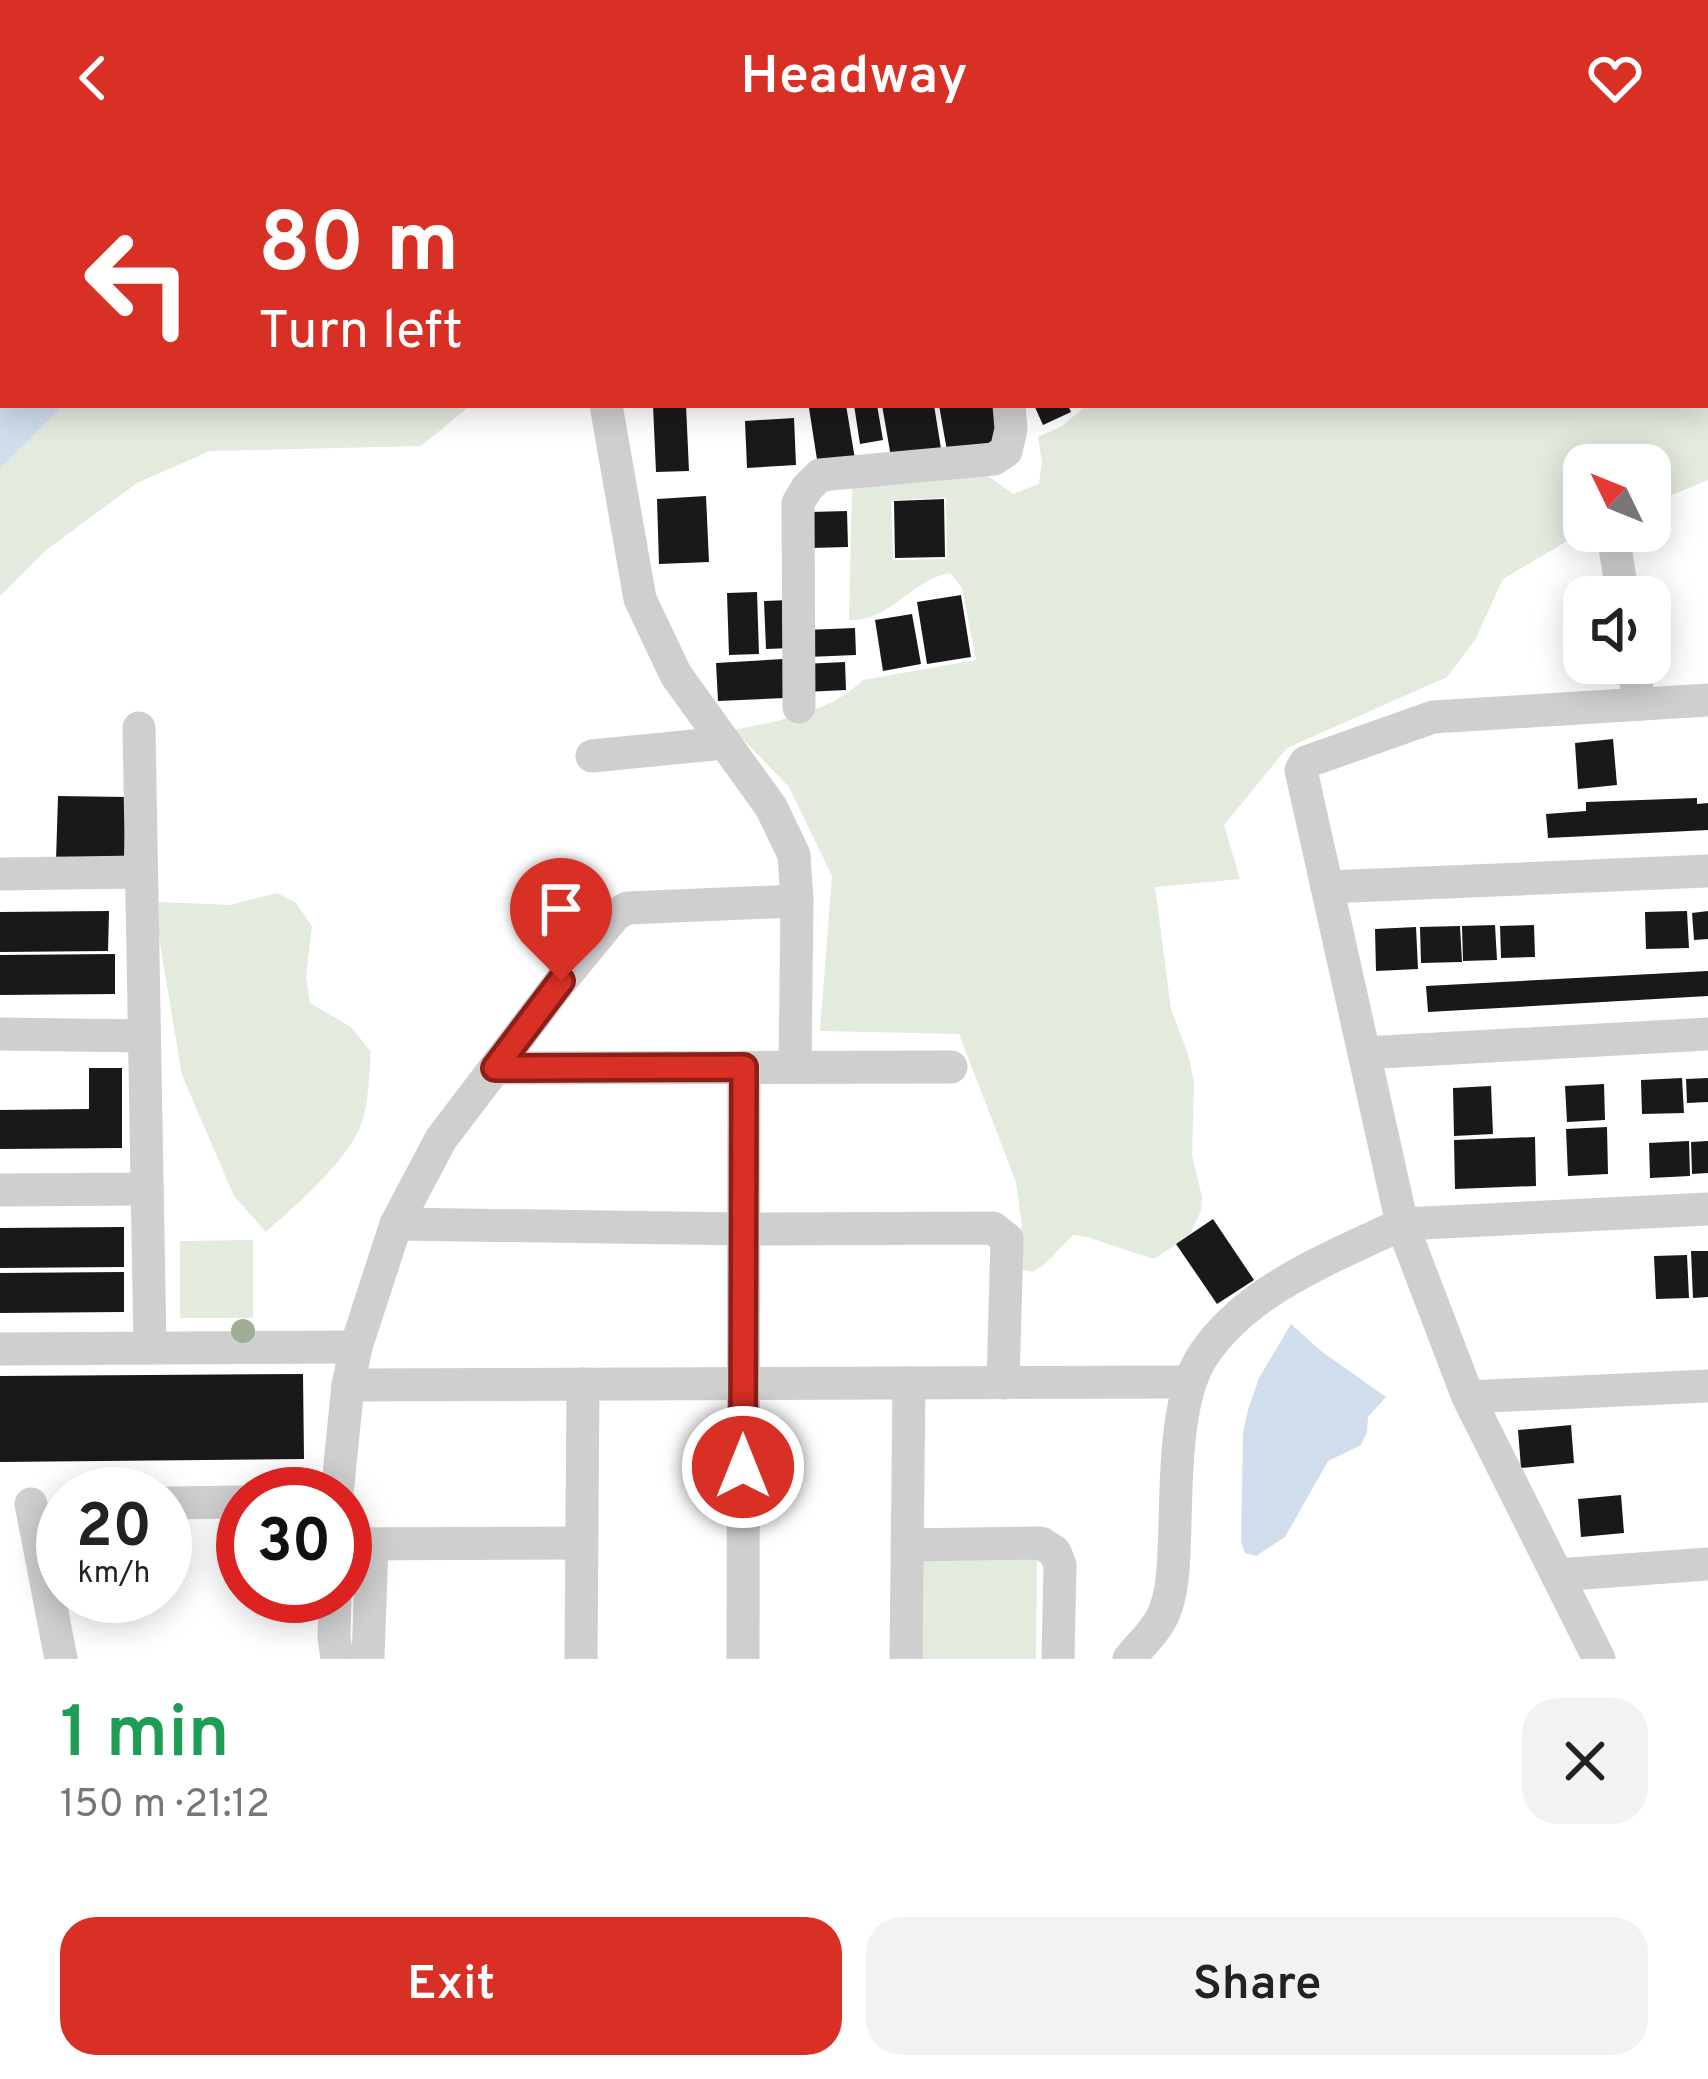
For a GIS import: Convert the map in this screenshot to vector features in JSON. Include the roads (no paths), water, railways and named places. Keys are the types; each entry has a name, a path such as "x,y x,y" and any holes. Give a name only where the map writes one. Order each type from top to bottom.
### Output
{"street":[{"path":"607,408 640,599 676,675 771,807 794,855 795,1067"},
{"path":"799,707 799,503 807,488 820,475 994,459 1006,451 1009,408"},
{"path":"1636,684 1639,704"},
{"path":"1599,1659 1468,1397 1402,1223 1301,770 1306,762 1432,717 1708,700"},
{"path":"139,728 150,1348"},
{"path":"592,756 724,743"},
{"path":"1327,887 1708,871"},
{"path":"0,874 141,872"},
{"path":"340,1467 356,1347 396,1224 441,1139 598,934 627,908 797,901"},
{"path":"0,1034 144,1036"},
{"path":"1364,1053 1708,1034"},
{"path":"495,1068 951,1066"},
{"path":"743,1659 744,1067"},
{"path":"0,1190 147,1189"},
{"path":"1130,1659 1162,1618 1172,1588 1178,1454 1189,1382 1204,1354 1239,1316 1299,1273 1402,1223 1708,1209"},
{"path":"396,1224 993,1228 1007,1240 1004,1383"},
{"path":"0,1349 356,1347"},
{"path":"348,1385 1189,1382"},
{"path":"906,1659 909,1383"},
{"path":"581,1659 583,1384"},
{"path":"1468,1397 1708,1386"},
{"path":"34,1504 62,1659"},
{"path":"372,1544 581,1543"},
{"path":"907,1545 1041,1543 1055,1552 1060,1565 1058,1659"},
{"path":"1557,1575 1708,1564"},
{"path":"334,1623 337,1659"},
{"path":"365,1623 368,1659"}],"water":[{"path":"0,408 61,408 0,469"},
{"path":"1291,1324 1386,1397 1368,1417 1361,1445 1328,1461 1285,1537 1256,1556 1245,1553 1241,1542 1243,1433 1259,1378"}]}
